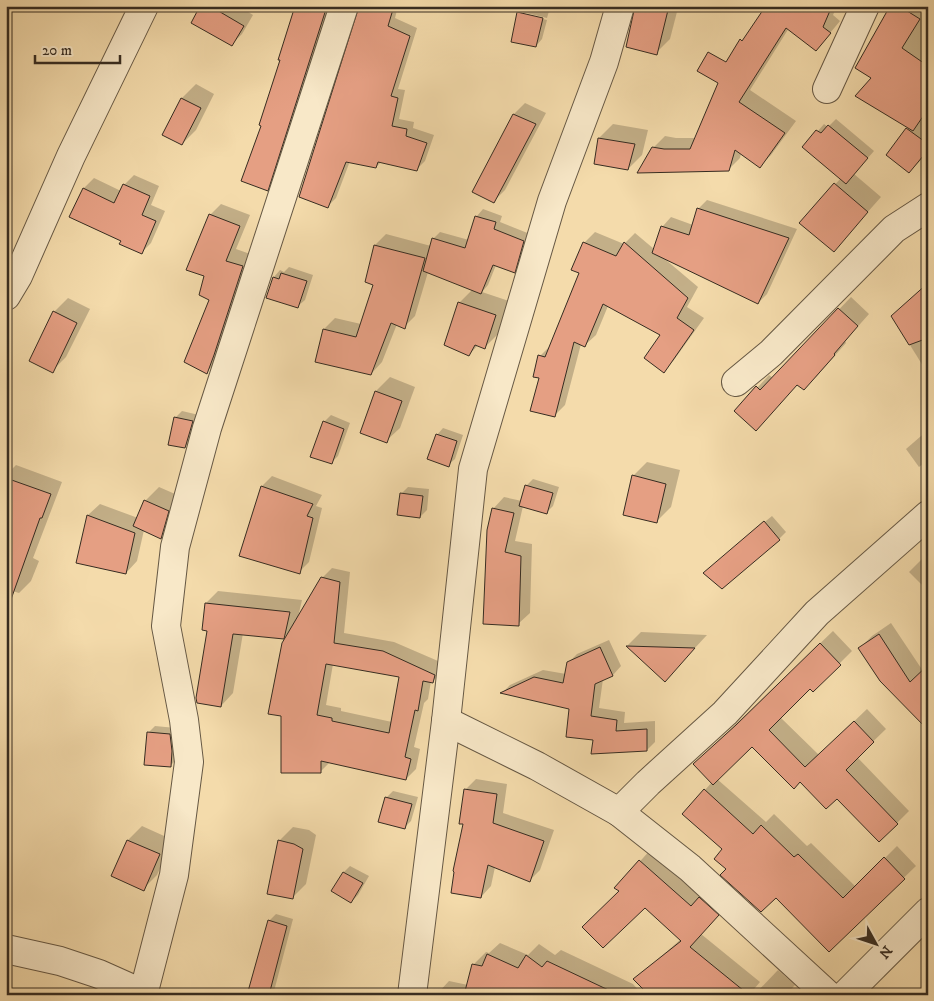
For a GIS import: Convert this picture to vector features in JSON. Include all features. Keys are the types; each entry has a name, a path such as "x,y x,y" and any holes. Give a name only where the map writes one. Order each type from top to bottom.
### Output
{"street":[{"path":"6,296 18,276 71,156 144,6"},
{"path":"6,949 60,961 99,974 144,994 174,875 189,762 184,720 166,626 175,547 208,428 344,6"},
{"path":"412,995 446,721 473,470 552,201 604,62 620,6"},
{"path":"828,89 865,6"},
{"path":"736,382 771,353 894,229 928,207"},
{"path":"620,812 648,783 725,713 817,613 928,515"},
{"path":"446,721 537,766 620,812 690,868 828,995"},
{"path":"844,995 928,912"}],"building":[{"path":"200,6 210,6 244,26 232,46 191,23"},
{"path":"295,6 327,6 268,191 241,181 261,126 259,125"},
{"path":"359,6 394,6 388,26 410,36 391,96 398,98 392,126 407,129 406,136 427,143 417,171 378,162 376,168 346,162 328,208 299,197"},
{"path":"635,6 669,6 657,55 626,47"},
{"path":"758,6 832,6 823,27 831,33 816,51 786,28 739,102 785,133 760,168 735,150 729,171 637,173 652,147 690,149 718,83 697,71 708,52 726,62 740,39 742,41 763,10"},
{"path":"890,6 899,6 920,19 902,48 928,66 928,109 913,131 855,96 871,78 855,68"},
{"path":"517,12 543,18 536,47 511,42"},
{"path":"181,98 201,108 182,145 162,135"},
{"path":"513,114 536,124 494,203 472,192"},
{"path":"828,125 868,158 846,184 802,147 816,130 821,133"},
{"path":"906,128 928,144 928,150 909,173 886,155"},
{"path":"598,138 635,144 628,170 594,164"},
{"path":"834,183 868,212 834,252 799,223"},
{"path":"123,184 150,196 142,215 156,221 142,254 119,244 121,241 69,217 83,188 114,203"},
{"path":"697,208 789,238 758,304 652,253 661,226 689,235"},
{"path":"209,214 240,226 226,261 243,266 207,374 184,362 209,300 199,295 204,276 186,270"},
{"path":"475,216 496,222 494,229 524,241 515,273 493,265 481,294 423,271 432,238 465,248"},
{"path":"583,242 616,256 624,242 688,298 677,318 694,330 664,373 644,358 660,335 603,304 585,347 574,342 555,417 530,411 539,378 533,377 538,355 545,357 579,273 571,270"},
{"path":"374,245 425,258 405,329 391,323 371,375 315,362 323,329 356,337 373,285 365,282"},
{"path":"281,273 307,281 298,308 266,298 273,277 279,279"},
{"path":"928,283 928,338 909,345 891,316"},
{"path":"458,302 496,315 485,349 475,345 469,356 444,345"},
{"path":"838,308 858,326 804,390 797,385 756,431 734,411 756,386 760,390"},
{"path":"53,311 77,323 53,373 29,361"},
{"path":"375,391 402,401 387,443 360,433"},
{"path":"174,417 193,421 185,448 168,445"},
{"path":"323,421 344,429 332,464 310,457"},
{"path":"436,434 457,441 449,467 427,459"},
{"path":"632,475 666,484 657,523 623,515"},
{"path":"6,478 51,494 42,518 40,518 9,605 6,604"},
{"path":"525,485 553,493 547,514 519,506"},
{"path":"261,486 313,504 307,516 313,518 300,574 239,556"},
{"path":"400,493 423,496 420,518 397,515"},
{"path":"144,500 169,511 161,539 133,526"},
{"path":"492,508 514,513 505,552 521,556 519,626 483,624 487,530"},
{"path":"87,515 135,533 126,574 76,563"},
{"path":"764,521 780,540 722,589 703,573"},
{"path":"321,577 340,582 334,643 383,651 435,675 433,683 423,681 418,711 415,710 405,757 411,759 406,780 321,761 321,773 281,773 281,716 268,714 282,643","holes":["326,664 399,677 389,733 332,721 332,718 317,715"]},
{"path":"205,603 290,612 284,639 233,634 221,707 197,703 196,698 207,631 202,630"},
{"path":"879,634 910,682 928,665 928,730 880,681 858,648"},
{"path":"820,643 841,665 813,692 810,689 769,730 805,767 854,721 874,742 846,770 898,824 879,842 837,799 826,809 800,782 794,789 752,747 713,785 693,764"},
{"path":"626,646 695,648 665,682"},
{"path":"600,647 613,676 595,684 591,716 617,720 616,731 647,729 647,751 591,754 593,740 566,737 569,709 500,693 534,677 563,683 567,662"},
{"path":"147,732 170,734 171,767 144,765"},
{"path":"464,789 497,794 493,823 544,841 530,882 488,865 481,898 451,893 453,871 463,824 459,824"},
{"path":"704,789 753,834 761,825 794,857 798,854 843,898 884,857 905,879 829,952 776,898 761,912 720,875 726,869 714,859 722,849 682,814"},
{"path":"385,797 412,804 405,829 378,822"},
{"path":"127,840 160,854 144,891 111,876"},
{"path":"278,840 294,844 303,849 293,899 267,894"},
{"path":"639,860 691,906 699,897 719,915 690,947 749,995 649,995 633,979 681,941 645,908 603,948 582,927 619,891 614,888"},
{"path":"343,872 363,883 351,903 331,891"},
{"path":"268,920 287,926 269,995 247,995"},
{"path":"487,954 518,968 526,955 542,967 547,961 619,995 464,995 472,964 482,966"}]}
